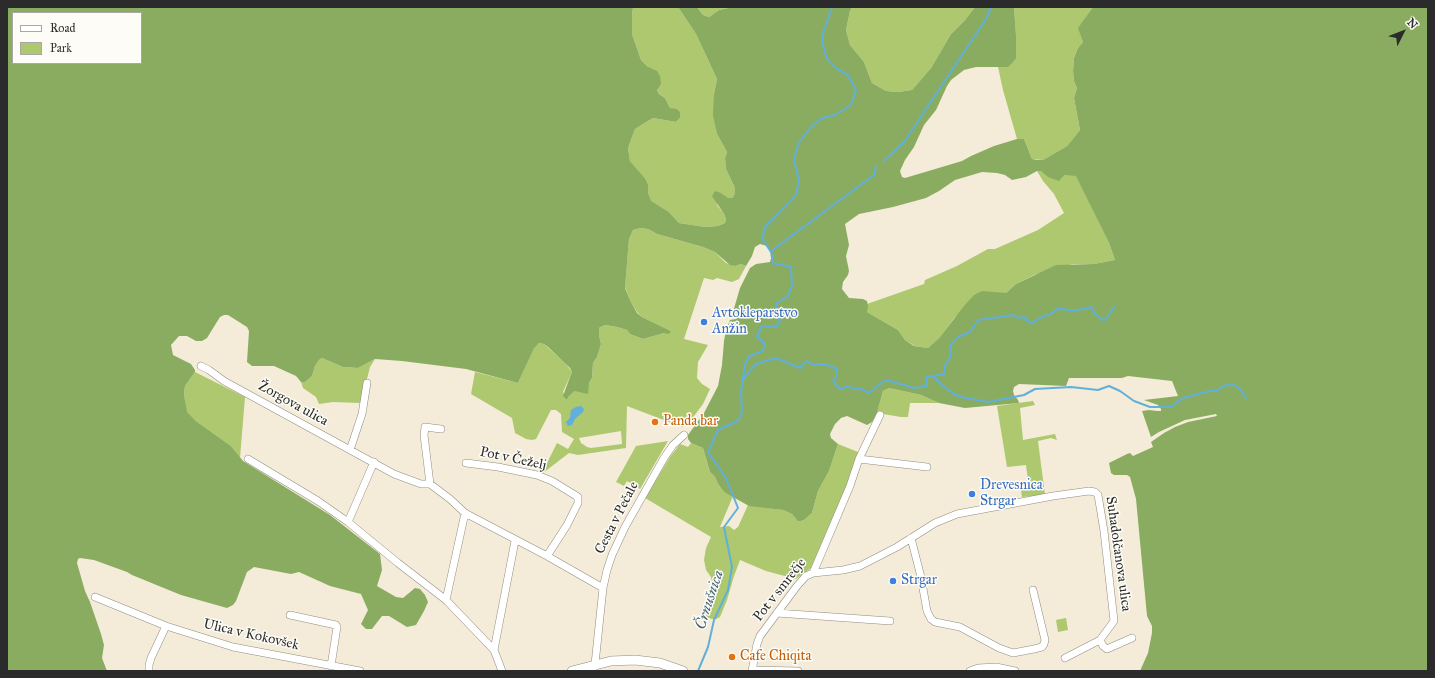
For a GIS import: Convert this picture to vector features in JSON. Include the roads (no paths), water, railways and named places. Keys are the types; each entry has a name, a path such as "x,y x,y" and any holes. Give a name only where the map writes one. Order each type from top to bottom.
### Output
{"street":[{"name":"Žorgova ulica","path":"201,366 224,381 350,450 401,476 421,484 430,484 466,513 603,588"},
{"path":"350,450 362,414 367,383"},
{"name":"Pot v smrečje","path":"753,670 757,644 760,636 797,586 802,580 812,573 850,486 859,459 880,415"},
{"path":"430,484 424,435 426,427 441,429"},
{"name":"Cesta v Pečale","path":"594,668 606,570 625,527 664,458 673,445 684,435"},
{"path":"248,459 318,501 348,522 446,600 494,650 502,671"},
{"path":"859,459 927,467"},
{"path":"348,522 374,462"},
{"name":"Pot v Čeželj","path":"466,463 498,467 537,475 552,481 578,497 578,503 567,525 547,556"},
{"name":"Suhadolčanova ulica","path":"812,573 843,570 860,566 935,523 957,514 1052,496 1089,491 1095,492 1098,495 1103,524 1114,618 1112,624 1100,640 1065,658"},
{"path":"446,600 466,513"},
{"path":"911,538 922,580 927,612 931,619 939,623 960,627 999,648 1013,653 1042,647 1045,640 1033,590"},
{"path":"494,650 515,540"},
{"name":"Ulica v Kokovšek","path":"95,597 166,626 232,647 360,671"},
{"path":"777,613 890,621"},
{"name":"Ulica v Kokovšek","path":"290,615 336,625 337,627 331,666"},
{"path":"149,671 151,658 166,626"},
{"path":"1100,640 1103,646 1107,649 1132,638"},
{"path":"572,671 594,668 618,660 644,660 683,671"},
{"path":"971,670 996,667 1015,671"},
{"path":"753,670 798,671"}],"water":[{"path":"581,406 584,409 583,412 575,419 572,425 568,426 566,422 570,418 571,410"}],"waterway":[{"name":"Črnušnica","path":"698,671 708,647 714,620 728,590 732,567 724,527 738,508 726,478 708,452 718,430 739,420 742,412 741,392 745,364 749,356 763,351 765,344 757,336 762,326 776,327 780,321 775,312 777,303 788,296 792,285 791,267 773,263 771,252 763,240 764,228 796,195 799,180 794,160 798,144 811,127 822,118 835,115 851,105 856,90 848,75 837,69 827,59 822,42 824,30 832,7"},
{"path":"884,161 904,142 986,19 991,7"},
{"path":"771,251 874,175 876,166"},
{"path":"743,379 756,364 776,358 800,368 806,361 813,365 825,364 837,369 836,377 833,381 840,389 848,386 853,389 861,389 869,393 884,381 890,381 914,388 927,386 926,377 944,374 945,365 950,358 951,344 958,337 970,332 978,320 1014,315 1019,318 1024,317 1030,323 1043,316 1050,315 1058,308 1078,310 1092,307 1094,313 1104,321 1115,306"},
{"path":"933,376 952,393 961,397 988,402 1024,395 1035,389 1071,387 1098,390 1109,386 1120,391 1134,401 1150,407 1171,407 1183,398 1210,391 1217,391 1223,386 1233,384 1240,389 1246,398"}],"place":[{"name":"Avtokleparstvo Anžin","path":"704,322"},
{"name":"Panda bar","path":"655,422"},
{"name":"Drevesnica Strgar","path":"972,494"},
{"name":"Strgar","path":"893,581"},
{"name":"Cafe Chiqita","path":"732,657"}]}
